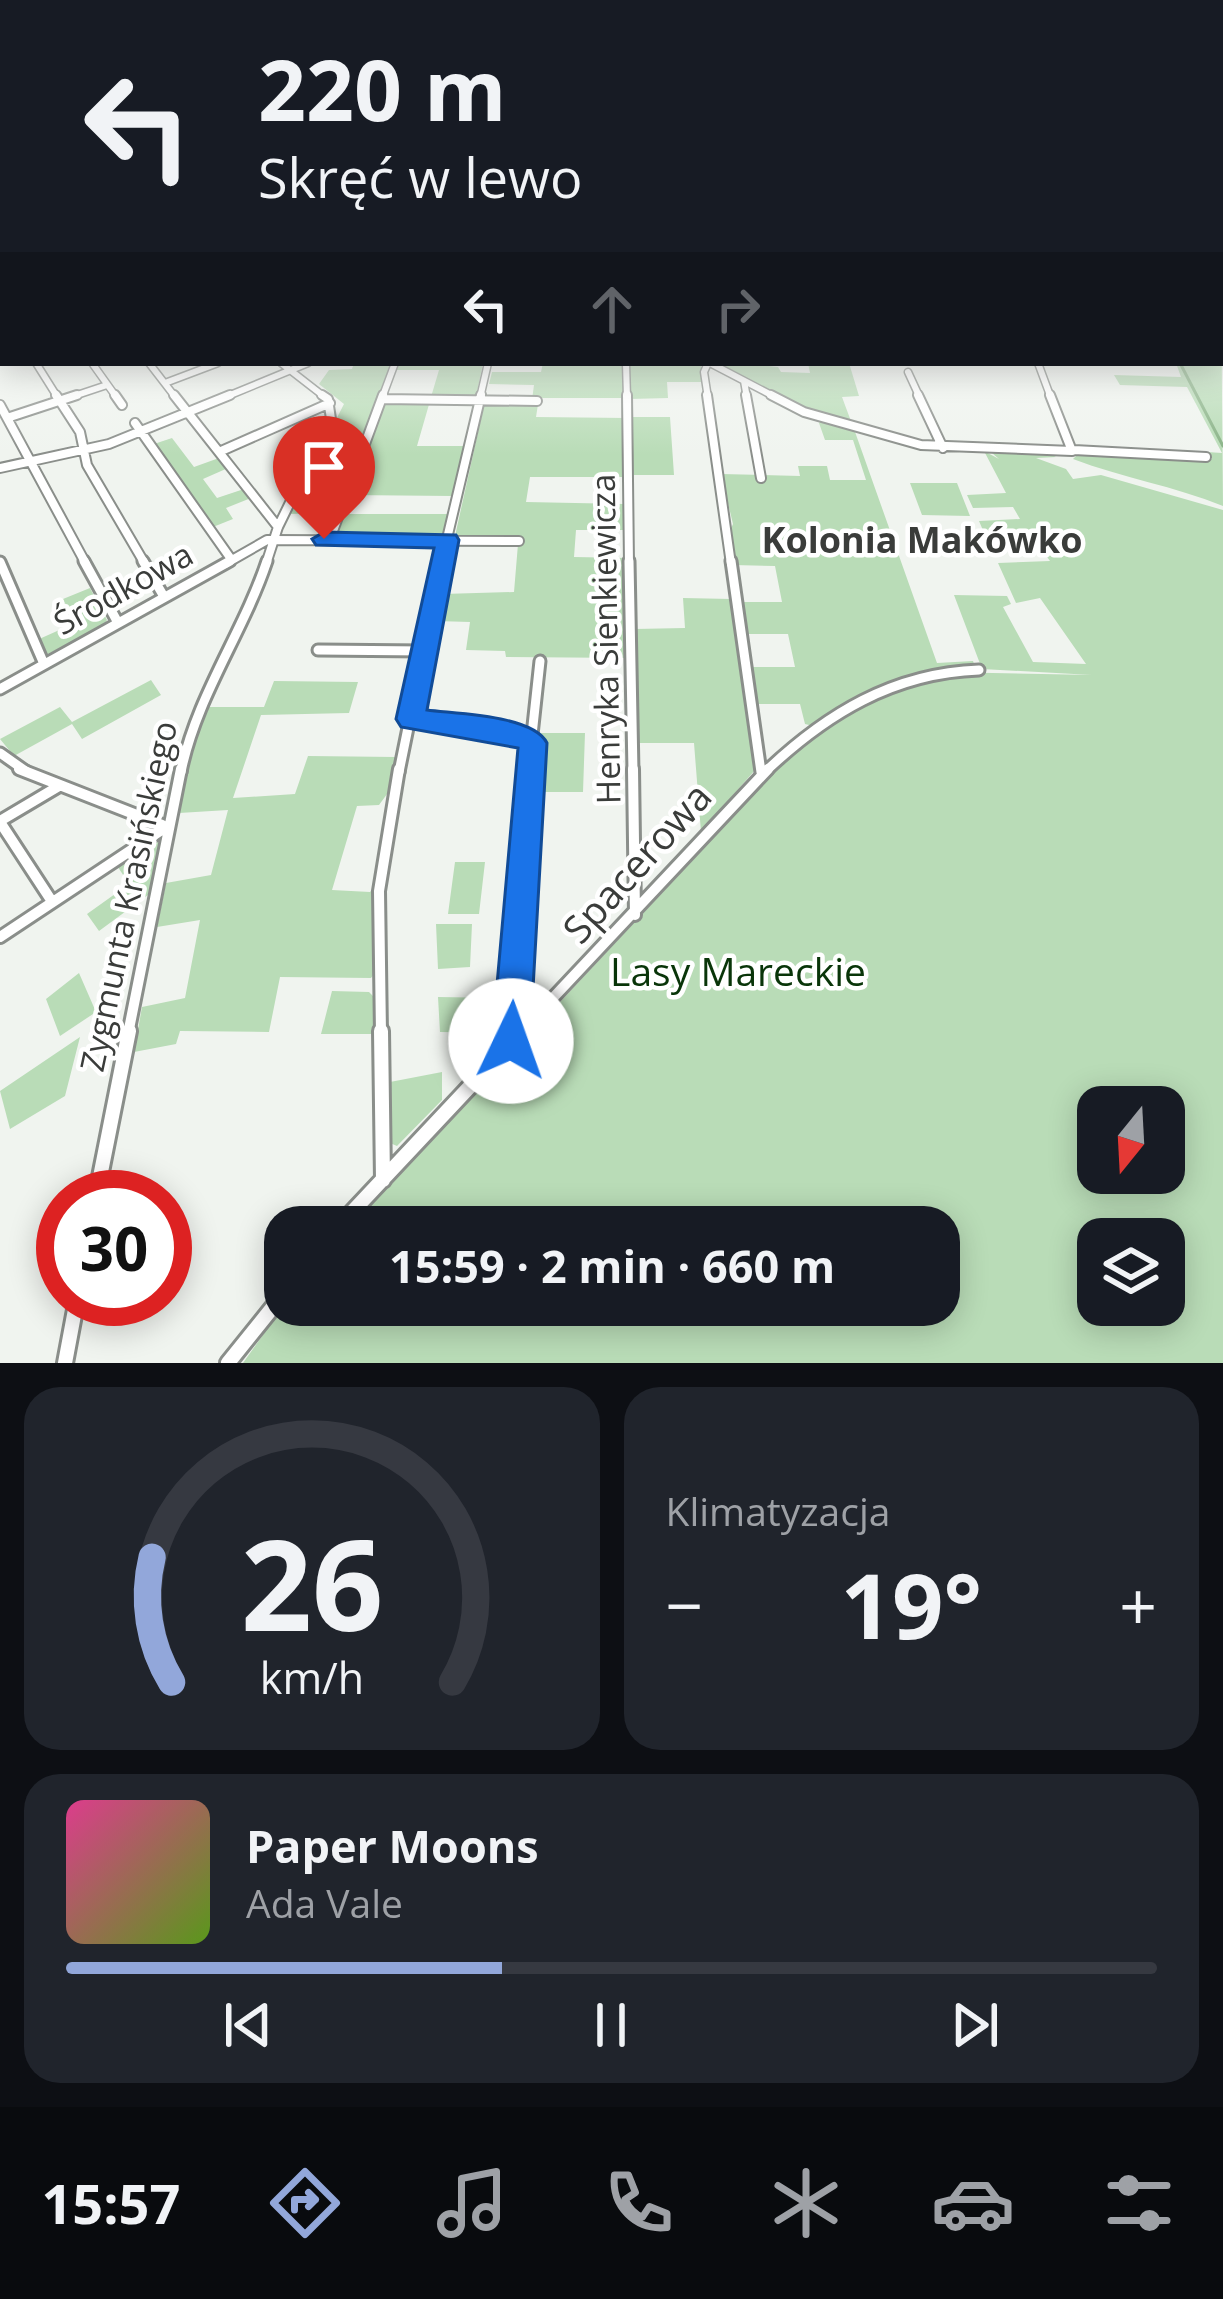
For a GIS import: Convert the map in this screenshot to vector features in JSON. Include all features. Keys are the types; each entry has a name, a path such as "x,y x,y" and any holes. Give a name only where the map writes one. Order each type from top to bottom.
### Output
{"street":[{"path":"38,366 80,432 87,465 163,596"},
{"path":"94,366 122,405"},
{"path":"151,366 278,527"},
{"path":"165,383 210,366"},
{"path":"219,452 330,403 285,366"},
{"path":"0,468 85,450 301,366"},
{"path":"329,539 394,366"},
{"path":"382,1180 379,891 424,651 487,366"},
{"name":"Henryka Sienkiewicza","path":"626,366 635,915"},
{"path":"707,366 704,372 761,773"},
{"path":"715,366 832,422 943,448 1206,457"},
{"path":"1039,366 1074,449"},
{"path":"908,373 943,448"},
{"path":"744,381 761,478"},
{"path":"7,418 107,385"},
{"path":"382,399 537,401"},
{"name":"Zygmunta Krasińskiego","path":"101,1170 134,995 164,873 166,825 191,726 254,599 278,527 331,419 330,403"},
{"path":"0,405 116,621"},
{"path":"138,428 231,559"},
{"path":"273,540 519,541"},
{"name":"Środkowa","path":"0,688 116,621 273,540"},
{"path":"0,562 44,664"},
{"path":"318,650 424,651"},
{"path":"511,1041 530,739 540,661"},
{"name":"Spacerowa","path":"358,1206 635,915 761,773 812,731 876,692 935,670 979,670"},
{"path":"411,719 530,739"},
{"path":"0,753 14,767 59,787 166,825"},
{"path":"51,900 0,822 59,787"},
{"path":"0,937 166,825"},
{"path":"228,1363 264,1318"},
{"path":"65,1363 72,1326"}],"green space":[{"path":"390,366 333,513 288,514 344,404 319,384 329,370"},
{"path":"396,366 482,366 476,397 431,397 439,370 395,370"},
{"path":"542,366 625,366 626,398 539,398 536,417 627,418 628,477 530,477 526,502 624,504 625,530 576,530 574,557 628,558 631,658 506,657 505,651 466,650 470,622 436,621 443,594 514,592 518,544 448,546 455,536 485,401 532,400 534,385 489,384 492,372 541,372"},
{"path":"629,366 701,366 705,382 667,382 668,398 629,399"},
{"path":"722,366 769,366 781,372 810,373 809,366 850,366 859,396 842,397 852,424 807,410"},
{"path":"1177,366 1222,366 1223,506 1073,459 1079,453 1212,459 1207,452 1222,453 1187,387 1120,385 1114,375 1181,377"},
{"path":"383,401 430,401 417,446 465,446 453,496 348,495"},
{"path":"630,417 670,417 674,475 632,475"},
{"path":"822,420 854,429 937,663 973,661 976,669 910,677 813,726 805,724 800,704 752,704 746,667 795,667 788,634 741,634 736,602 782,602 775,566 733,565 729,533 733,524 721,474 800,476 798,466 827,466 830,480 866,480 853,440 825,440"},
{"path":"172,438 194,467 219,458 228,468 203,479 217,498 244,489 251,498 226,508 233,519 213,527 154,444"},
{"name":"Lasy Mareckie","path":"984,451 999,459 992,453 1048,453 1056,457 1036,458 1066,469 1073,479 1101,475 1223,510 1223,1363 243,1363 269,1326 960,1326 960,1206 366,1206 500,1058 546,1017 713,838 718,824 799,744 854,706 942,672 1092,675 982,669 954,595 1007,596 1011,604 1003,607 1033,662 1086,664 1040,598 1016,603 998,563 1050,561 1030,534 985,535 979,521 1020,519 1013,507 973,508 967,495 1006,493"},
{"path":"910,483 957,483 970,516 922,515"},
{"path":"341,514 448,514 443,537 334,536"},
{"path":"90,588 107,620 103,627 44,656 37,640 75,623 63,599"},
{"path":"683,598 731,599 755,770 701,832 694,743 637,743 635,629 685,628"},
{"path":"151,680 161,695 82,739 72,724 14,756 0,739 60,707 72,722"},
{"path":"274,681 358,682 349,713 261,715 233,798 295,794 308,756 396,757 390,790 379,805 357,806 332,890 370,892 375,886 374,974 371,978 280,977 269,1032 180,1031 176,1044 134,1052 142,1007 185,998 200,920 157,927 166,883 211,875 228,810 179,813 190,743 206,707 264,707"},
{"path":"540,733 585,733 583,792 535,792"},
{"path":"158,831 165,835 148,895 99,931 87,914 129,884 114,861"},
{"path":"455,862 485,862 479,914 448,914"},
{"path":"436,924 472,924 470,967 438,969"},
{"path":"79,973 96,1012 60,1036 46,999"},
{"path":"332,991 369,992 374,997 373,1034 321,1034"},
{"path":"438,997 502,998 500,1020 509,1024 498,1044 498,1033 440,1032"},
{"path":"80,1037 65,1096 10,1129 0,1091"},
{"path":"442,1072 442,1100 397,1146 390,1143 390,1082"}],"waterway":[{"path":"1182,366 1223,446"}],"district":[{"name":"Kolonia Makówko","path":"922,539"}],"route":[{"path":"324,539 448,540 426,627 411,719 523,736 533,743 511,1041"}]}
